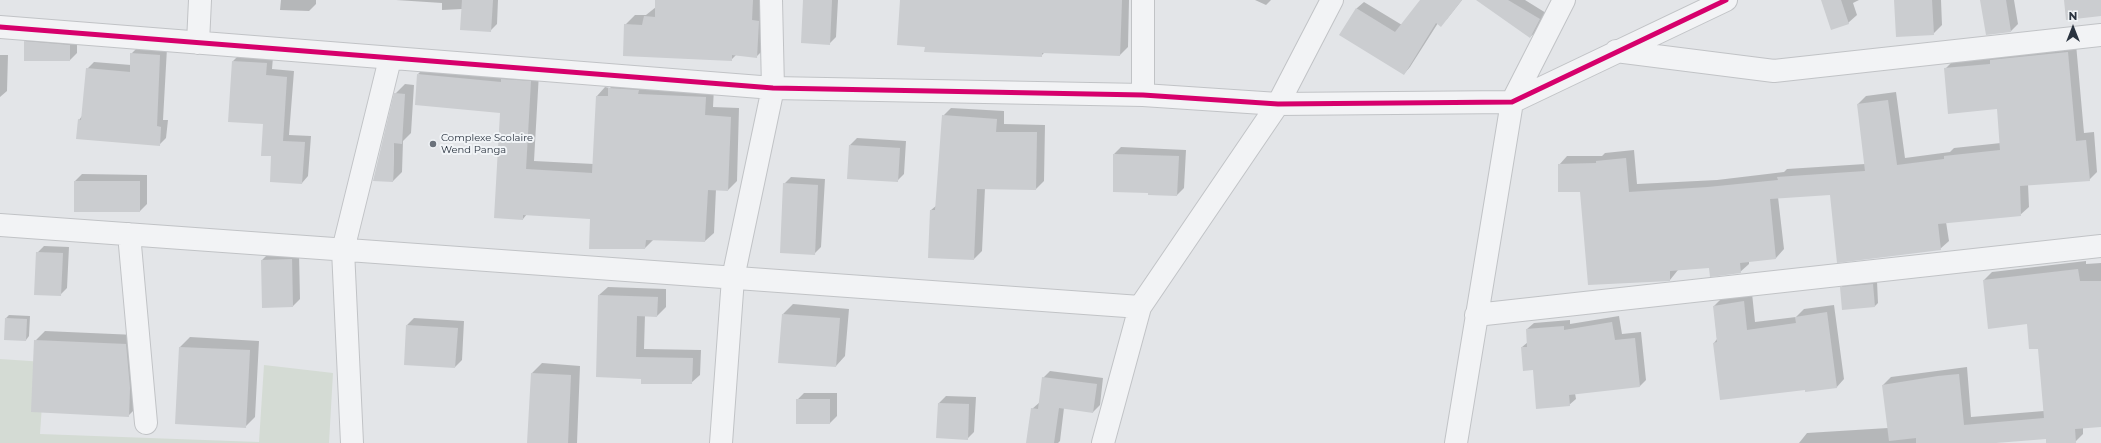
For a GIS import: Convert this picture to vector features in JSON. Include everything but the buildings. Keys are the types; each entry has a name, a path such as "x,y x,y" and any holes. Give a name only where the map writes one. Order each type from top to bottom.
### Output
{"street":[{"path":"198,43 200,0"},
{"path":"721,443 733,278 772,88 771,0"},
{"path":"1142,95 1143,0"},
{"path":"1103,443 1140,307 1278,104 1332,0"},
{"path":"1456,443 1512,102 1564,0"},
{"path":"0,27 772,88 1142,95 1278,104 1512,102 1616,51 1726,0"},
{"path":"1616,51 1774,71 2101,34"},
{"path":"352,443 343,250 390,59"},
{"path":"0,225 1140,307"},
{"path":"129,234 146,423"},
{"path":"1476,315 2101,246"}],"shaded area":[{"path":"0,359 45,362 40,434 259,442 264,365 333,373 329,443 0,443"}],"cycle path":[{"path":"0,27 773,88 1143,95 1278,104 1512,102 1726,0"}],"place":[{"name":"Complexe Scolaire Wend Panga","path":"433,144"}]}
